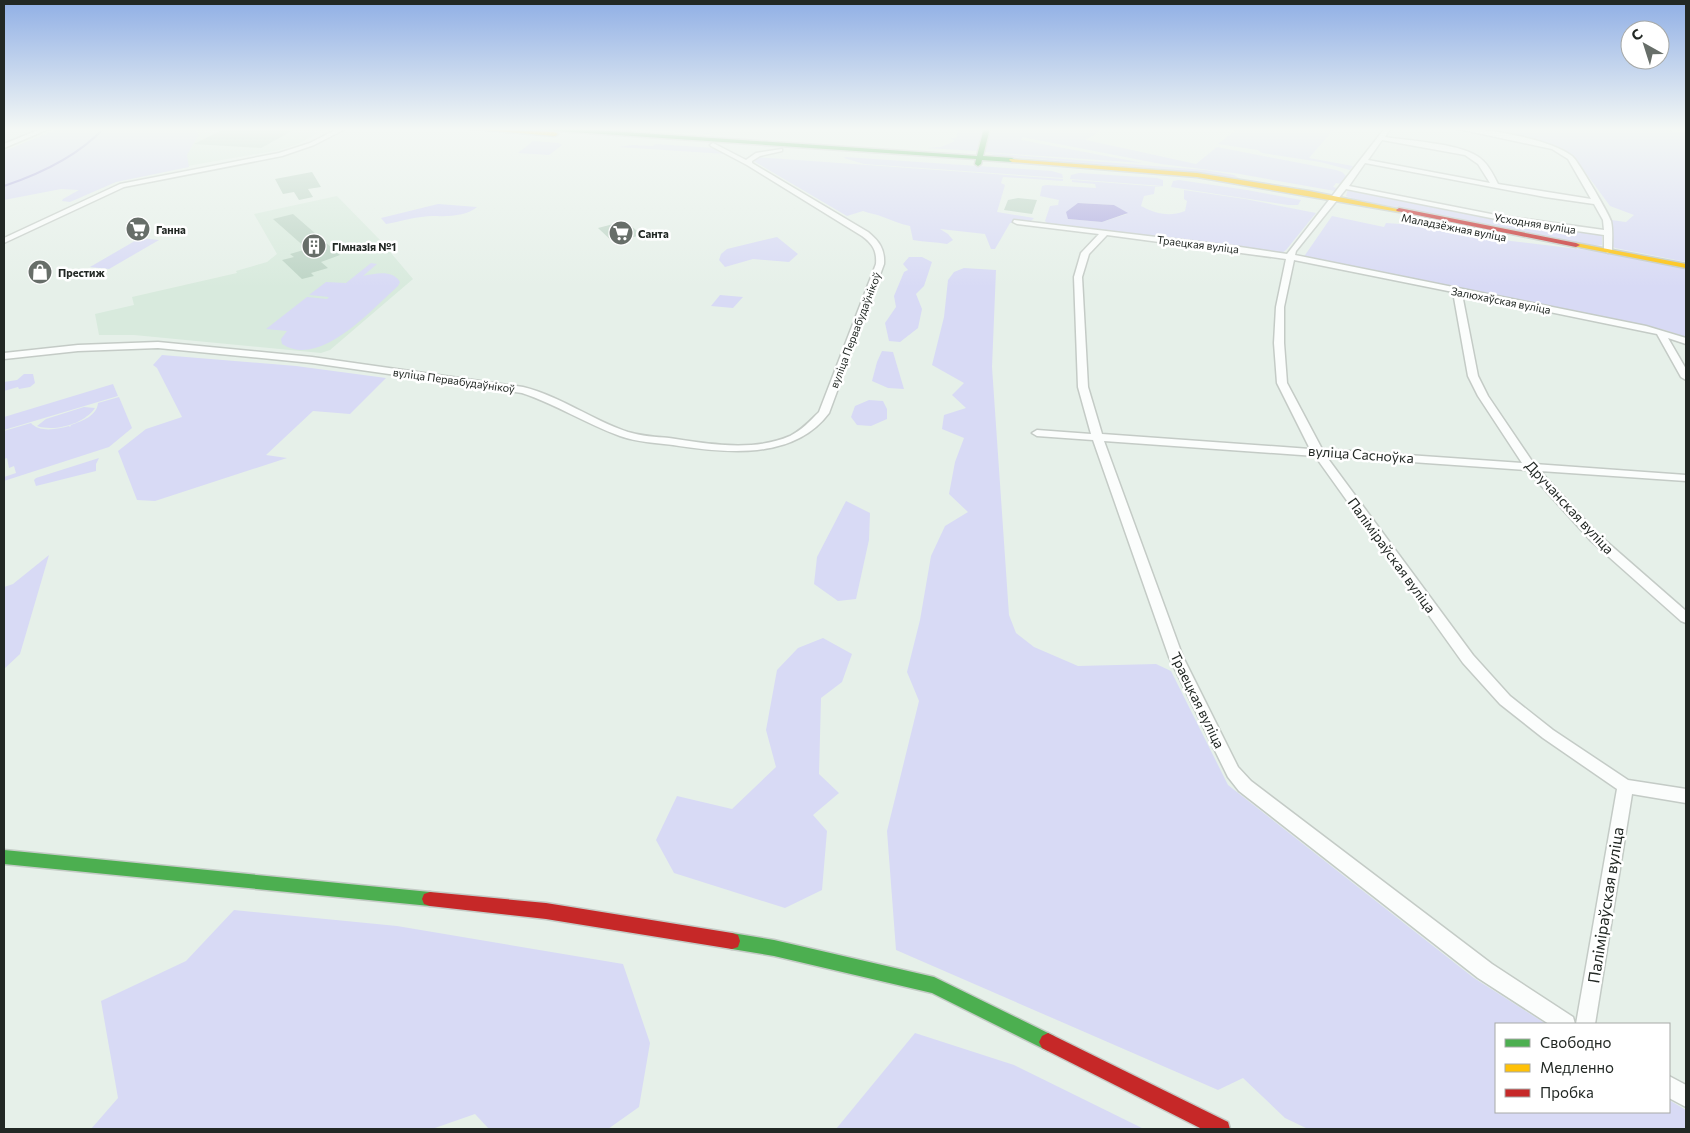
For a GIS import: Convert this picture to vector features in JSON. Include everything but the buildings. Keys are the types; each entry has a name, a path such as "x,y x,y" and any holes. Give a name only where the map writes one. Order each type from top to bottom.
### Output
{"main road":[{"name":"Маладзёжная вуліца","path":"1199,181 1333,201 1504,237 1608,251 1686,266"},
{"path":"4,857 546,911 774,948 934,985 1221,1129"}],"street":[{"path":"4,240 122,185 144,181"},
{"name":"вуліца Первабудаўнікоў","path":"4,356 54,350 140,345 312,360 523,390 540,395 610,428 642,438 720,448 751,448 772,444 790,439 806,431 818,422 824,413 880,264 881,255 879,247 865,234 777,181"},
{"name":"Паліміраўская вуліца","path":"1350,181 1295,247 1280,307 1279,344 1282,383 1317,451 1468,659 1505,700 1548,734 1625,786 1686,796"},
{"path":"1473,181 1596,202"},
{"path":"1493,181 1495,185"},
{"path":"1584,181 1607,220 1608,251"},
{"name":"Усходняя вуліца","path":"1345,187 1500,218 1608,233"},
{"name":"Траецкая вуліца","path":"1017,222 1291,257"},
{"name":"Траецкая вуліца","path":"1105,233 1085,253 1078,277 1083,387 1097,437 1176,657 1233,772 1245,786 1485,972 1564,1023"},
{"name":"Залюхаўская вуліца","path":"1291,257 1660,332 1686,341"},
{"name":"Дручанская вуліца","path":"1457,291 1473,376 1483,396 1531,468 1595,538 1686,618"},
{"path":"1660,332 1686,378"},
{"name":"вуліца Сасноўка","path":"1037,432 1686,478"},
{"name":"Паліміраўская вуліца","path":"1586,1023 1625,786"},
{"path":"1670,1087 1686,1097"}],"shaded area":[{"path":"4,181 121,181 70,202 62,201 79,190 61,189 4,200"},
{"path":"787,181 1002,181 1001,183 1005,185 997,212 1034,218 1030,222 1015,220 1014,223 1010,223 995,249 991,249 985,234 940,229 953,240 947,244 917,241 913,240 910,226 863,211 847,216"},
{"path":"1072,181 1164,187 1155,187 1154,194 1144,196 1141,206 1163,214 1185,211 1187,201 1184,199 1184,190 1245,199 1316,213 1282,253 1047,223 1045,221 1050,206 1058,205 1059,200 1040,196 1042,186 1096,188 1095,184","holes":["1079,203 1114,205 1127,214 1102,222 1068,219"]},
{"path":"1095,181 1163,181 1163,186"},
{"path":"1173,181 1185,181 1247,190 1301,200 1298,205 1288,205 1171,187"},
{"path":"1278,181 1343,181 1341,184 1336,183 1333,187 1337,188 1335,191"},
{"path":"1592,181 1686,181 1686,262 1612,246 1611,220 1626,222 1634,215 1610,206"},
{"path":"1348,189 1497,219 1596,233 1602,236 1602,245 1595,246 1354,199 1346,196"},
{"path":"337,196 380,240 413,279 330,350 321,353 134,335 99,335 95,314 134,305 132,297 237,273 236,271 267,262 277,254 254,214"},
{"path":"1078,203 1114,205 1128,213 1102,222 1068,219 1066,212"},
{"path":"438,204 477,207 469,212 458,215 425,216 386,224 381,218"},
{"path":"1332,216 1384,227 1386,223 1415,225 1454,234 1455,231 1511,241 1595,251 1686,268 1686,337 1665,330 1303,258"},
{"path":"777,237 798,254 789,262 753,259 725,267 719,260 721,254 727,249"},
{"path":"140,238 159,240 109,269 90,267"},
{"path":"909,257 922,257 932,262 924,286 916,294 922,309 918,328 900,342 889,341 885,323 896,307 894,296 904,272 908,270 903,264"},
{"path":"371,263 377,264 363,276 393,275 400,282 398,286 360,321 329,343 312,349 297,350 282,344 281,339 287,331 266,329 307,297 327,299 329,297 309,295 326,282 346,283"},
{"path":"964,268 996,270 992,367 1009,615 1016,633 1034,647 1078,666 1156,664 1171,671 1228,785 1474,978 1544,1023 1495,1023 1495,1113 1670,1113 1670,1101 1686,1110 1686,1129 1308,1129 1285,1118 1243,1078 1218,1090 896,950 887,831 919,701 907,672 920,620 931,556 945,526 968,512 949,494 955,462 964,438 942,429 944,415 966,408 952,395 964,383 932,365 944,317 948,280 954,272"},
{"path":"720,295 743,297 733,308 711,306"},
{"path":"882,351 893,352 904,389 888,388 872,381"},
{"path":"162,355 296,366 386,378 350,414 313,411 266,455 287,458 155,501 137,500 118,451 146,429 182,417 157,368 153,365"},
{"path":"24,374 33,374 35,383 30,387 19,389 18,387 4,391 4,382 17,380"},
{"path":"113,384 118,396 4,430 4,417"},
{"path":"119,397 132,428 109,447 4,481 4,477 16,473 14,466 9,468 7,458 4,459 4,431 31,423 44,429 70,427 92,415 98,403"},
{"path":"869,400 883,401 887,409 887,419 871,426 857,425 851,417 855,406"},
{"path":"84,407 95,408 90,414 77,422 52,428 37,426 46,419"},
{"path":"99,458 96,464 96,471 36,486 34,480 36,478"},
{"path":"846,501 870,513 869,540 856,599 838,601 814,584 817,557"},
{"path":"49,555 20,654 4,669 4,587 13,584"},
{"path":"823,638 852,654 842,682 821,698 819,774 839,793 813,815 827,831 822,890 785,908 674,873 656,840 677,796 732,809 776,767 766,730 777,670 798,648"},
{"path":"234,910 397,926 623,964 650,1043 639,1107 608,1129 489,1129 475,1114 432,1129 91,1129 118,1098 101,1001 186,961"},
{"path":"915,1033 1014,1065 1144,1129 836,1129"}],"waterway":[{"path":"4,186 18,181"}],"traffic: fast":[{"path":"4,857 430,899"},
{"path":"732,941 774,948 934,985 1048,1042"}],"traffic: slow":[{"path":"1234,181 1399,210"},
{"path":"1576,245 1686,266"}],"traffic: jam":[{"path":"1399,210 1576,245"},
{"path":"430,899 546,911 732,941"},
{"path":"1048,1042 1221,1129"}],"place":[{"name":"Ганна","path":"138,229"},
{"name":"Санта","path":"621,233"},
{"name":"Гімназія №1","path":"314,246"},
{"name":"Престиж","path":"40,272"}]}
